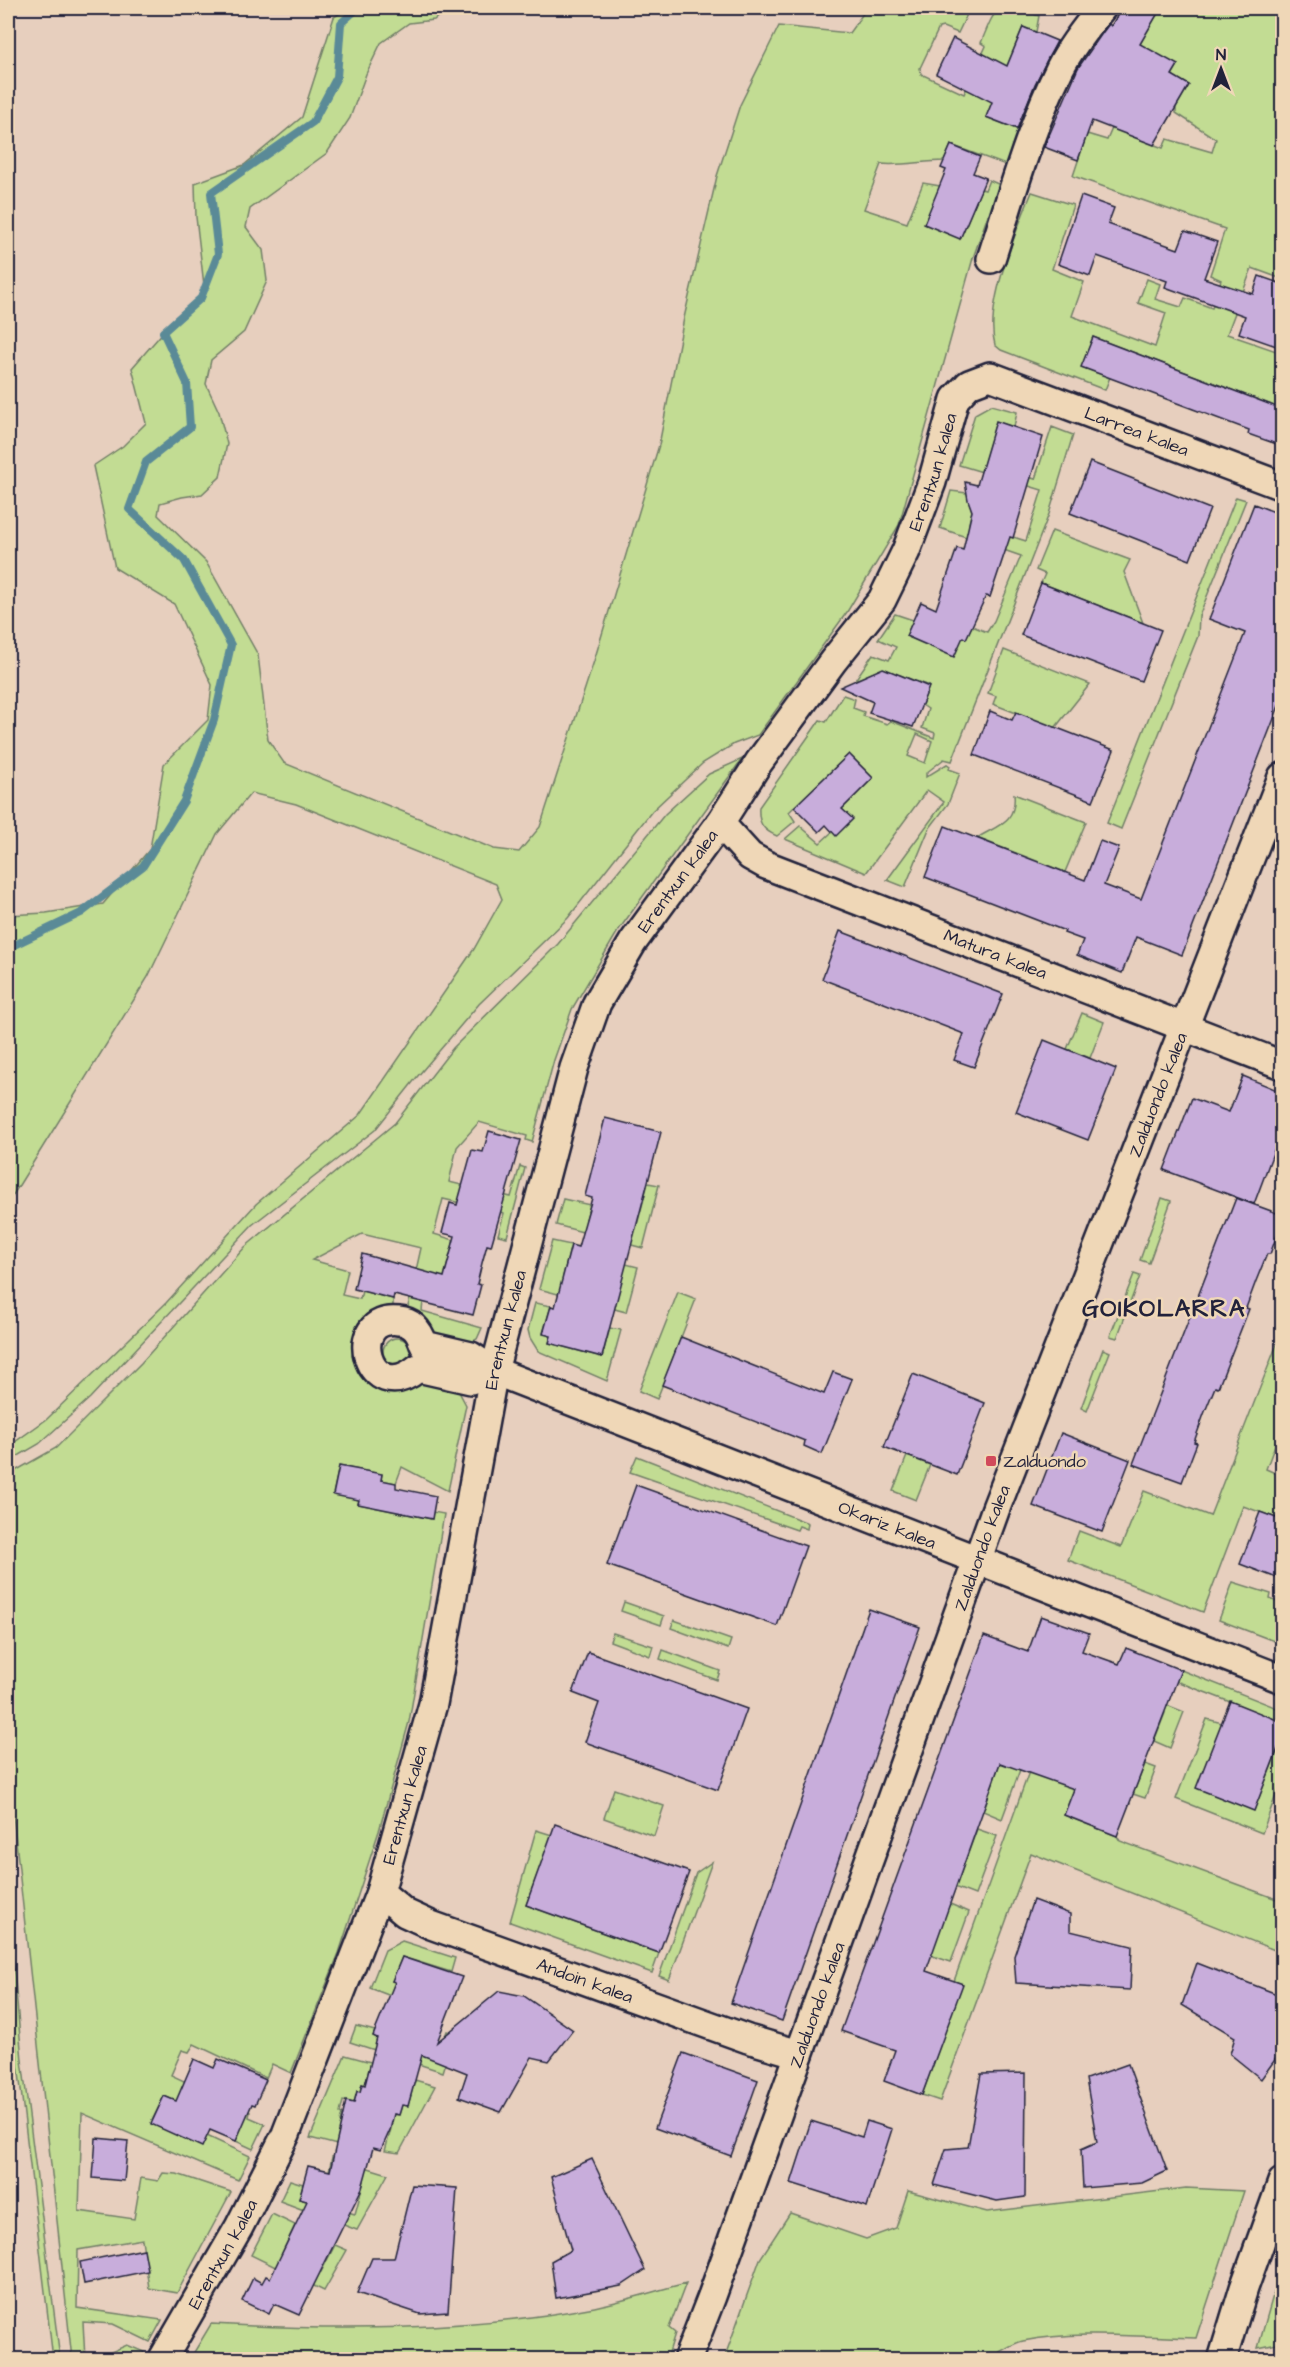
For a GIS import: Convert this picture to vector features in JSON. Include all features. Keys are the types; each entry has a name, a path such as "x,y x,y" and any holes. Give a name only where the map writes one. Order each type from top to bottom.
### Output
{"street":[{"path":"991,259 1027,150 1060,68 1085,28 1102,8"},
{"name":"Larrea kalea","path":"990,376 1282,486"},
{"name":"Erentxun kalea","path":"162,2360 239,2227 285,2134 380,1892 433,1704 494,1371 574,1068 597,1003 633,942 720,823 766,753 882,600 906,550 932,482 955,399 969,384 990,376"},
{"name":"Zalduondo kalea","path":"687,2360 978,1559 1282,777"},
{"name":"Matura kalea","path":"720,823 750,856 766,865 1282,1065"},
{"name":"Okariz kalea","path":"494,1371 1282,1679"},
{"name":"Andoin kalea","path":"380,1892 405,1913 431,1925 748,2039 799,2054"},
{"path":"1222,2360 1244,2288 1282,2182"}],"green space":[{"path":"1006,7 1039,16 1036,32 1023,27 986,117 1019,130 1026,114 1014,168 951,145 944,161 881,164 864,209 907,223 923,183 940,186 960,239 981,189 985,190 989,180 1007,188 996,217 988,215 973,258 899,525 847,612 758,735 734,744 703,763 652,811 568,918 479,1004 375,1130 252,1225 90,1398 39,1444 8,1462 8,1447 47,1419 166,1303 256,1204 360,1115 474,949 502,899 496,884 296,804 251,793 217,834 148,977 8,1203 8,915 46,913 103,904 150,849 164,764 208,720 212,685 174,604 115,568 93,466 123,446 146,423 132,368 165,330 205,294 196,217 195,183 244,165 302,117 334,17 348,8 447,8 434,20 409,23 381,43 366,74 350,118 327,153 250,209 246,227 263,250 267,281 244,332 211,360 206,384 219,412 227,444 220,477 202,494 160,503 158,515 206,562 258,655 268,740 284,763 494,849 519,852 540,827 594,661 659,445 684,318 717,176 740,105 779,26 849,33 867,8 970,8 958,33 943,27 939,28 920,68 921,74 964,94 986,46 981,43 995,13"},
{"path":"1158,8 1282,8 1282,279 1252,268 1227,334 1282,353 1282,409 1093,337 1082,367 1110,377 1105,390 1001,350 995,345 994,310 998,289 1011,246 1032,192 1073,205 1052,269 1084,282 1072,316 1155,347 1166,313 1138,303 1147,279 1160,284 1155,299 1181,307 1185,298 1212,308 1221,280 1210,275 1225,229 1073,176 1087,134 1107,140 1116,119 1134,137 1163,148 1167,139 1212,152 1216,139 1176,113 1176,107 1189,85 1172,75 1178,65 1134,54 1160,9"},
{"path":"991,405 1017,412 1014,427 996,422 984,463 1035,479 1052,427 1073,435 1049,514 952,761 944,759 926,773 926,777 947,764 950,766 949,769 960,773 948,804 929,829 905,887 887,880 944,802 927,790 866,873 785,839 800,826 820,843 852,819 842,809 873,778 849,754 789,812 795,821 777,836 762,825 759,807 820,720 826,722 843,695 855,699 853,708 864,712 863,716 887,724 891,721 934,738 935,733 922,728 928,709 922,705 929,686 900,675 895,687 877,671 855,680 873,654 889,660 896,647 878,639 895,614 913,620 906,636 966,638 972,626 987,632 994,621 1021,556 940,528 951,491 967,493 972,511 969,523 1026,541 1042,490 959,465 975,414","holes":["917,734 932,741 925,763 908,756"]},
{"path":"1236,497 1246,500 1199,616 1198,636 1121,829 1107,823"},
{"path":"1052,531 1130,560 1124,572 1143,623 1041,583 1045,574 1036,570"},
{"path":"1004,650 1090,684 1055,728 993,704 996,696 988,693"},
{"path":"742,759 618,931 572,1009 554,1060 532,1142 526,1140 527,1136 479,1122 457,1147 449,1182 511,1197 520,1166 525,1168 507,1237 498,1235 504,1213 443,1199 434,1234 454,1240 444,1277 423,1302 422,1311 482,1328 477,1339 470,1343 437,1339 407,1311 421,1248 362,1234 312,1260 348,1270 342,1295 360,1299 362,1291 393,1299 393,1310 357,1364 366,1380 383,1390 403,1389 425,1381 458,1390 466,1405 448,1491 402,1467 396,1483 381,1480 382,1474 339,1466 333,1494 359,1500 358,1504 431,1519 433,1512 444,1514 409,1722 379,1831 339,1953 291,2073 272,2064 266,2078 194,2044 189,2052 182,2050 171,2075 250,2112 249,2117 265,2124 253,2149 236,2141 240,2130 164,2096 151,2123 207,2136 250,2156 238,2180 82,2113 79,2211 134,2219 141,2178 158,2181 163,2173 177,2174 231,2192 177,2293 149,2288 142,2239 78,2250 77,2308 162,2320 150,2342 113,2324 83,2322 85,2359 72,2359 14,1823 8,1786 8,1475 56,1448 141,1363 245,1247 395,1123 453,1048 558,944 665,814 709,774"},
{"path":"1014,794 1086,822 1065,872 977,838 1005,822 1012,811"},
{"path":"1082,1013 1104,1022 1090,1058 1067,1049"},
{"path":"648,1183 659,1185 643,1248 556,1225 563,1199 590,1205 586,1219 636,1229"},
{"path":"1162,1198 1171,1201 1149,1263 1140,1260"},
{"path":"552,1241 571,1245 563,1276 626,1264 638,1267 626,1312 539,1289"},
{"path":"1134,1274 1140,1276 1117,1338 1110,1336"},
{"path":"678,1292 696,1299 657,1399 639,1391"},
{"path":"535,1303 551,1306 543,1333 551,1336 549,1343 602,1357 610,1328 621,1330 607,1381 538,1351 528,1330"},
{"path":"1282,1331 1282,1426 1266,1469 1282,1476 1282,1520 1243,1506 1203,1612 1068,1560 1079,1531 1121,1547 1144,1491 1210,1516"},
{"path":"397,1338 407,1342 411,1352 407,1362 397,1366 387,1362 383,1352 387,1342"},
{"path":"1103,1349 1110,1352 1087,1411 1081,1408"},
{"path":"637,1456 808,1523 807,1529 799,1526 797,1530 630,1472"},
{"path":"907,1456 930,1465 916,1500 893,1491"},
{"path":"1233,1582 1271,1594 1270,1599 1282,1604 1282,1644 1219,1620"},
{"path":"624,1602 664,1616 661,1625 621,1611"},
{"path":"674,1620 731,1640 728,1649 671,1628"},
{"path":"613,1633 653,1646 650,1656 610,1641"},
{"path":"663,1650 720,1671 717,1680 660,1659"},
{"path":"1181,1670 1282,1710 1282,1722 1176,1681"},
{"path":"1112,1683 1184,1712 1170,1748 1154,1741 1165,1713 1112,1692 1064,1815 1117,1836 1120,1841 1282,1901 1282,1953 1031,1853 940,2101 922,2095 962,1984 954,1981 1035,1755"},
{"path":"1207,1719 1222,1723 1197,1788 1254,1810 1277,1752 1282,1755 1282,1779 1262,1833 1176,1799"},
{"path":"1033,1734 1002,1819 976,1808 985,1806 1002,1757"},
{"path":"1145,1764 1156,1768 1145,1798 1133,1794"},
{"path":"614,1789 664,1806 654,1836 604,1818"},
{"path":"977,1829 997,1836 975,1895 949,1885 957,1883"},
{"path":"536,1830 552,1835 526,1905 659,1953 652,1973 510,1922"},
{"path":"712,1862 669,1980 659,1976 696,1873"},
{"path":"8,1900 22,2060 60,2359 53,2359 8,1980"},
{"path":"950,1904 969,1912 951,1962 924,1953"},
{"path":"402,1941 455,1958 451,1972 402,1957 392,1981 440,2000 435,2013 370,1988 385,1950"},
{"path":"356,2026 375,2031 373,2036 436,2060 447,2031 455,2034 443,2072 350,2042"},
{"path":"345,2055 389,2067 388,2073 369,2069 365,2085 362,2084 360,2092 357,2092 354,2103 343,2101 340,2122 364,2152 310,2138"},
{"path":"415,2080 435,2086 399,2153 385,2151 392,2125 386,2123 388,2113 399,2115 402,2105 408,2106"},
{"path":"332,2157 388,2174 357,2230 280,2201 290,2180 303,2184 299,2199 355,2214 364,2181 329,2171"},
{"path":"1186,2188 1244,2191 1196,2338 1110,2335 1044,2338 1023,2341 981,2360 724,2359 760,2259 790,2213 866,2239 896,2228 908,2191 987,2212"},
{"path":"272,2214 295,2225 282,2253 321,2272 335,2245 347,2250 324,2291 251,2255"},
{"path":"1282,2264 1282,2343 1258,2348"},
{"path":"686,2283 669,2328 675,2333 667,2359 190,2359 211,2324 353,2328 495,2321 601,2306"},
{"path":"127,2345 144,2352 140,2359 107,2359 111,2352"}],"building":[{"path":"1122,8 1161,8 1140,44 1178,65 1172,75 1189,85 1154,145 1092,121 1078,160 1044,147 1078,68"},
{"path":"1023,27 1057,41 1035,84 1017,129 986,117 992,102 936,74 953,38 1007,66"},
{"path":"951,145 980,157 973,173 986,178 960,239 924,224 946,170 941,168"},
{"path":"1081,196 1114,208 1108,224 1178,249 1185,231 1217,242 1204,278 1253,294 1259,276 1282,284 1282,348 1239,333 1245,316 1165,287 1167,281 1097,256 1090,276 1058,264"},
{"path":"1093,337 1282,409 1282,446 1248,434 1249,430 1081,367"},
{"path":"996,421 1043,437 1013,538 1010,537 990,597 986,596 966,639 963,637 954,657 906,636 921,602 936,609 957,548 963,550 972,511 965,482 977,485"},
{"path":"1090,462 1210,509 1190,560 1070,513"},
{"path":"1254,504 1282,515 1282,698 1182,955 1136,937 1122,973 1077,955 1083,940 1064,933 1065,931 925,877 945,826 1085,880 1100,841 1119,848 1104,885 1141,899 1245,633 1209,619"},
{"path":"1041,583 1161,630 1141,681 1021,635"},
{"path":"883,668 929,687 913,727 869,713 873,702 840,687"},
{"path":"990,711 1012,720 1016,712 1114,750 1093,801 974,755"},
{"path":"849,754 873,778 842,809 853,819 836,836 826,825 819,832 794,807"},
{"path":"840,931 1003,994 974,1067 954,1060 964,1034 822,979"},
{"path":"1044,1040 1116,1069 1088,1140 1016,1112"},
{"path":"1243,1076 1282,1092 1282,1129 1254,1204 1164,1170 1192,1098 1229,1112"},
{"path":"605,1118 661,1132 602,1357 549,1343 551,1336 543,1334 551,1306 555,1307 571,1245 578,1247 592,1198 585,1196"},
{"path":"489,1131 521,1140 491,1246 487,1245 482,1263 477,1284 481,1285 473,1315 394,1295 393,1299 354,1289 362,1254 444,1277 455,1236 442,1233 450,1203 457,1205 472,1150 483,1152"},
{"path":"1236,1198 1282,1215 1282,1222 1270,1254 1267,1254 1256,1281 1246,1308 1249,1309 1218,1388 1215,1387 1204,1414 1194,1442 1197,1443 1182,1482 1133,1464"},
{"path":"681,1337 824,1394 833,1372 852,1379 822,1454 804,1446 805,1441 662,1385"},
{"path":"913,1374 985,1403 957,1475 884,1447"},
{"path":"1061,1433 1130,1460 1102,1532 1033,1506"},
{"path":"339,1466 382,1474 381,1480 396,1483 396,1488 436,1496 432,1519 358,1504 359,1500 333,1495"},
{"path":"636,1485 806,1546 777,1626 607,1565"},
{"path":"1260,1512 1282,1520 1282,1580 1240,1564"},
{"path":"869,1609 920,1627 782,2021 731,2003"},
{"path":"1041,1616 1089,1633 1082,1651 1119,1664 1126,1648 1181,1670 1117,1836 1064,1815 1074,1789 1000,1763 926,1971 963,1984 922,2095 884,2081 895,2050 841,2031 984,1636 1028,1652"},
{"path":"588,1652 747,1709 718,1790 585,1742 599,1703 573,1693"},
{"path":"1230,1701 1282,1722 1282,1738 1254,1811 1196,1788"},
{"path":"555,1824 689,1872 659,1953 526,1905"},
{"path":"1033,1900 1070,1914 1070,1931 1132,1946 1130,1990 1016,1983 1014,1956"},
{"path":"402,1957 462,1977 437,2042 499,1991 524,1996 573,2030 549,2061 532,2057 501,2112 459,2097 467,2073 422,2055 408,2106 402,2105 399,2115 394,2114 381,2150 373,2148 362,2188 299,2315 274,2304 269,2314 242,2301 253,2278 262,2283 266,2276 270,2278 307,2201 299,2199 308,2166 330,2171 346,2101 354,2103 357,2091 360,2092 362,2084 365,2085 377,2038 373,2036 395,1982 392,1981"},
{"path":"1197,1963 1282,1996 1282,2050 1261,2079 1230,2054 1235,2037 1182,2005"},
{"path":"683,2053 758,2080 731,2156 655,2128"},
{"path":"194,2059 214,2068 218,2059 266,2080 255,2105 252,2104 236,2141 210,2130 202,2147 151,2124 164,2096 176,2101"},
{"path":"1128,2064 1167,2171 1142,2183 1083,2188 1081,2149 1097,2142 1086,2079"},
{"path":"1026,2073 1025,2197 997,2201 934,2185 946,2149 968,2147 981,2074"},
{"path":"811,2121 862,2137 867,2121 892,2129 867,2207 791,2183"},
{"path":"96,2138 128,2141 124,2181 93,2178"},
{"path":"592,2159 645,2270 621,2286 556,2298 551,2261 571,2250 551,2177"},
{"path":"412,2185 457,2188 448,2312 420,2314 357,2293 372,2258 394,2258"},
{"path":"144,2249 148,2271 84,2284 80,2262"}],"waterway":[{"path":"8,948 81,913 143,866 184,801 214,720 231,645 184,560 129,509 146,462 190,427 187,383 163,332 201,298 218,254 211,193 313,122 337,77 341,23 358,8"}],"place":[{"name":"Zalduondo","path":"991,1461"}],"district":[{"name":"GOIKOLARRA","path":"1164,1309"}]}
